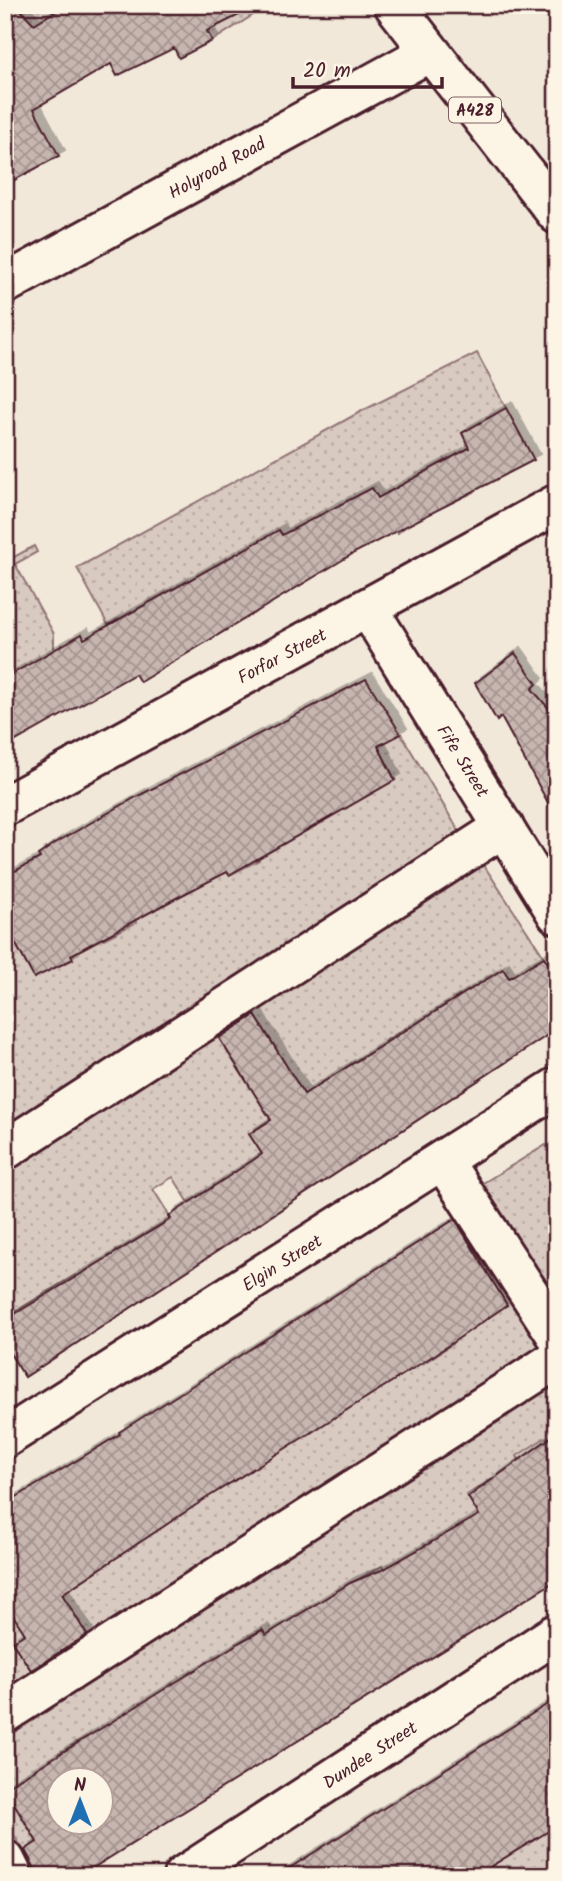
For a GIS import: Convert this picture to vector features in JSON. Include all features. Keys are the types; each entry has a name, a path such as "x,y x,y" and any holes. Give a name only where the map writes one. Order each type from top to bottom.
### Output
{"street":[{"name":"A428","path":"394,5 557,214"},
{"name":"Holyrood Road","path":"5,284 430,52"},
{"name":"Forfar Street","path":"5,806 369,610 557,504"},
{"name":"Fife Street","path":"369,610 557,914"},
{"path":"5,1150 504,827"},
{"name":"Elgin Street","path":"5,1438 557,1087"},
{"path":"443,1161 557,1336"},
{"path":"5,1713 557,1359"},
{"name":"Dundee Street","path":"183,1876 557,1633"},
{"path":"5,1860 13,1876"}],"shaded area":[{"path":"16,5 66,5 34,24"},
{"path":"193,5 258,5 253,15 212,41"},
{"path":"477,353 506,408 462,433 471,451 456,460 474,492 439,509 420,476 387,493 407,525 398,533 372,488 283,536 279,530 108,625 77,568 360,412"},
{"path":"34,546 37,552 15,564 54,634 54,650 5,678 5,562"},
{"path":"401,734 460,833 5,1132 5,949 15,943 34,977 72,960 55,922 83,907 104,939 137,922 119,886 147,871 165,904 196,888 207,838 230,875 259,860 242,819 307,830 324,822 307,787 374,792 395,779 378,746"},
{"path":"481,861 544,957 526,967 516,988 503,969 435,1011 432,1066 406,1028 385,1041 400,1065 378,1078 363,1056 249,1134 262,1154 191,1206 173,1177 153,1189 171,1218 106,1258 126,1291 98,1310 75,1275 13,1313 5,1301 5,1164 201,1036 218,1037 248,1084 284,1062 255,1015 268,994"},
{"path":"546,1145 557,1165 557,1320 473,1189"},
{"path":"499,1264 549,1350 91,1642 71,1609 39,1629 60,1661 54,1665 31,1631 12,1642 35,1676 5,1695 5,1603 50,1549 73,1587 106,1565 85,1530 283,1403 305,1437 334,1417 344,1365 365,1398 396,1379 402,1329 424,1363 452,1344 430,1310 477,1325 507,1305 486,1271"},
{"path":"557,1368 557,1452 546,1437 517,1456 555,1521 493,1478 467,1495 503,1556 411,1614 382,1566 353,1582 296,1684 262,1629 234,1645 120,1792 116,1786 116,1766 104,1766 86,1737 59,1753 67,1766 46,1766 46,1797 31,1772 5,1787 5,1717"},
{"path":"5,1791 37,1842 24,1851 5,1821"},
{"path":"557,1812 557,1876 474,1876"}],"building":[{"path":"5,5 16,5 34,24 66,5 259,5 207,31 212,41 179,58 174,48 117,76 111,64 34,109 59,156 5,185"},
{"path":"506,408 534,460 354,553 140,682 135,674 5,747 5,678 82,634 84,639 279,530 282,535 372,488 378,498 469,448 462,433"},
{"path":"515,653 537,684 532,689 557,718 557,819 501,717 497,721 475,683"},
{"path":"366,679 401,734 378,746 395,780 229,875 227,872 180,896 71,955 73,959 34,978 5,924 5,876 40,858 38,855 57,842 138,796"},
{"path":"544,957 557,978 557,1029 25,1377 5,1346 5,1320 171,1219 169,1216 262,1154 249,1134 271,1120 219,1038 255,1015 304,1094 503,969 509,978"},
{"path":"455,1219 507,1305 436,1354 205,1499 62,1594 87,1635 31,1670 12,1642 25,1634 5,1603 5,1504 120,1434 119,1432"},
{"path":"557,1433 557,1580 80,1876 39,1876 25,1850 37,1842 5,1788 242,1641 262,1630 266,1635 350,1583 384,1569 479,1515 468,1497"},
{"path":"557,1698 557,1826 475,1876 277,1876"}]}
